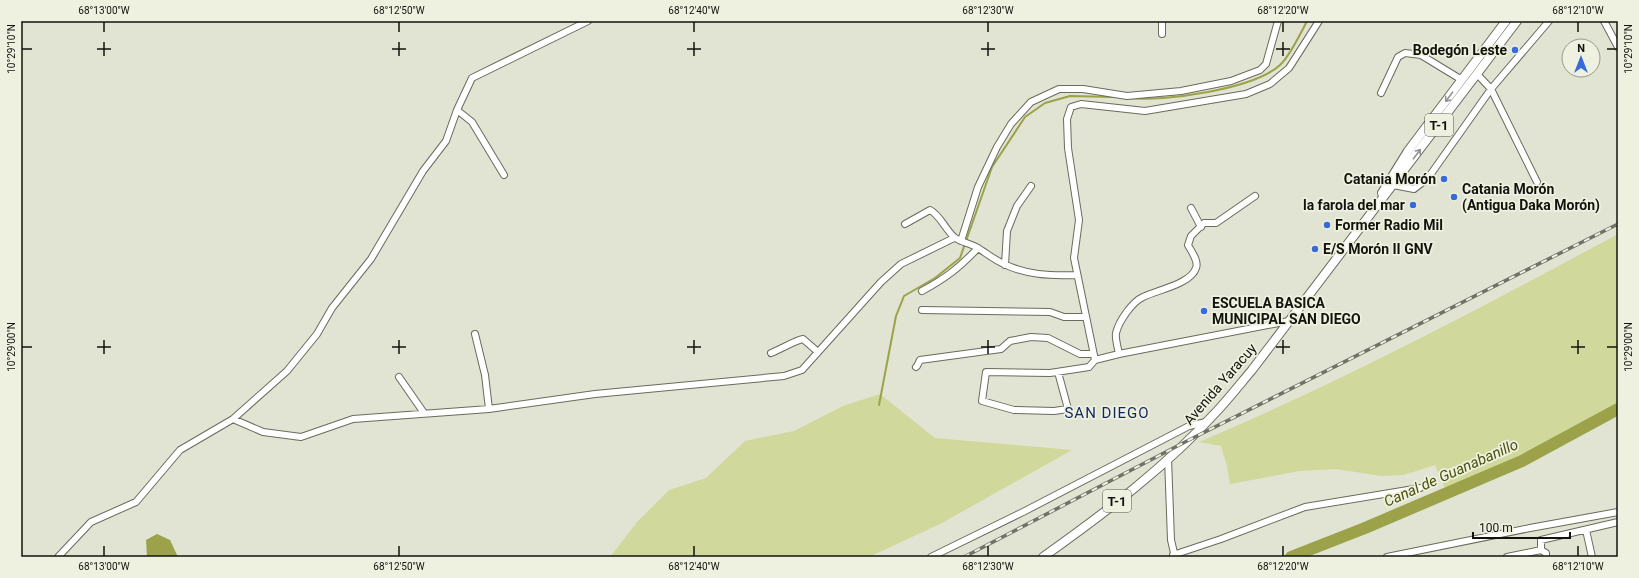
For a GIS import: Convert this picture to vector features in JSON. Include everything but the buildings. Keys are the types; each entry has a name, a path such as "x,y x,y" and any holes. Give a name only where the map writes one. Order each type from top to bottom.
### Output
{"main road":[{"name":"T-1","path":"1359,229 1408,151 1506,21"},
{"name":"T-1","path":"1359,229 1517,21"},
{"name":"Avenida Yaracuy","path":"1168,458 1206,422 1252,370 1359,229"},
{"name":"T-1","path":"1043,557 1141,483 1168,458"}],"street":[{"path":"58,557 91,522 136,502 180,450 233,419 286,370 316,334 332,308 371,259 423,171 446,141 457,110 472,78 588,21"},
{"path":"1162,21 1162,34"},
{"path":"962,242 978,187 997,147 1011,124 1031,102 1059,89 1083,89 1127,96 1181,91 1231,81 1260,70 1266,64 1278,21"},
{"path":"1095,360 1076,275 1074,258 1079,220 1068,148 1067,119 1071,107 1081,104 1145,111 1246,94 1270,84 1289,68 1319,21"},
{"path":"1393,185 1414,188 1428,178 1491,89 1549,21"},
{"path":"1604,21 1618,47"},
{"path":"1381,93 1398,57 1406,52 1420,55 1462,80"},
{"path":"1477,74 1491,89 1537,182"},
{"path":"457,110 472,122 504,175"},
{"path":"1005,265 1007,231 1017,206 1031,186"},
{"path":"1119,354 1116,334 1127,311 1142,297 1166,289 1188,278 1196,268 1196,261 1188,245 1191,236 1204,224 1216,223 1255,196"},
{"path":"1191,208 1201,227"},
{"path":"905,224 930,210 935,212 954,238 976,247 1005,265 1024,272 1052,276 1076,275"},
{"path":"233,419 263,432 302,437 353,419 489,409 596,394 784,376 802,370 876,287 901,264 954,238"},
{"path":"922,291 939,282 961,267 976,247"},
{"path":"922,310 1050,312 1064,317 1085,317"},
{"path":"1058,372 1068,409 1054,411 1014,410 982,401 986,372 1058,372 1089,366 1095,360 1119,354 1289,321"},
{"path":"475,334 485,375 489,409"},
{"path":"916,367 920,360 1001,349 1010,341 1031,337 1048,338 1080,354 1093,354"},
{"path":"771,353 803,339 818,352"},
{"path":"399,376 424,413"},
{"path":"931,557 1189,426 1206,422"},
{"path":"1168,458 1171,540 1174,556 1305,508 1420,488"},
{"path":"1387,557 1618,512"},
{"path":"1541,550 1541,540 1618,522"},
{"path":"1586,530 1592,557"},
{"path":"1508,557 1541,550"},
{"path":"1541,550 1546,554 1546,557"}],"shaded area":[{"path":"1618,234 1618,409 1522,461 1447,493 1435,465 1404,475 1381,476 1336,469 1300,471 1230,484 1227,466 1221,446 1199,442 1253,419 1359,369"},
{"path":"880,394 935,438 1072,450 942,523 869,557 610,557 638,521 669,490 706,478 745,441 794,431 843,406"},
{"path":"157,534 170,540 178,557 147,557 146,540"}],"waterway":[{"path":"1129,98 1144,99 1185,96 1230,87 1250,81 1267,73 1283,62 1295,44 1307,21"},
{"path":"879,405 896,316 904,296 935,278 960,258 992,167 1025,117 1045,103 1070,96 1113,97"},
{"name":"Canal de Guanabanillo","path":"1291,557 1365,528 1522,461 1618,409"}],"railway":[{"path":"964,557 1187,441 1618,224"}],"place":[{"name":"Bodegón Leste","path":"1515,50"},
{"name":"Catania Morón","path":"1444,179"},
{"name":"Catania Morón (Antigua Daka Morón)","path":"1454,197"},
{"name":"la farola del mar","path":"1413,205"},
{"name":"Former Radio Mil","path":"1327,225"},
{"name":"E/S Morón II GNV","path":"1315,249"},
{"name":"ESCUELA BASICA MUNICIPAL SAN DIEGO","path":"1204,311"}],"district":[{"name":"SAN DIEGO","path":"1107,413"}]}
